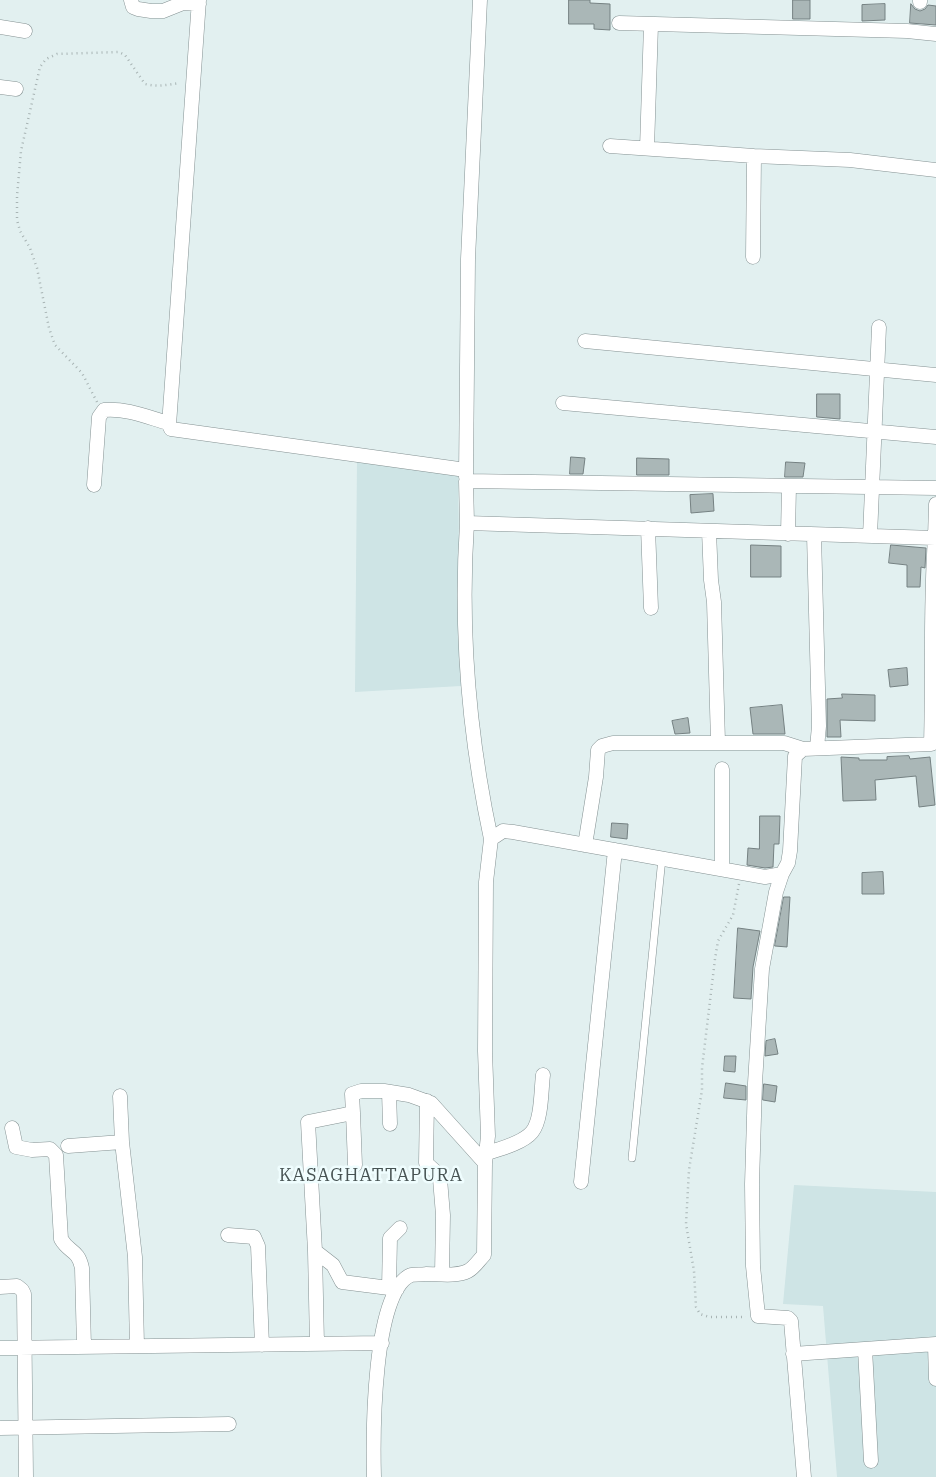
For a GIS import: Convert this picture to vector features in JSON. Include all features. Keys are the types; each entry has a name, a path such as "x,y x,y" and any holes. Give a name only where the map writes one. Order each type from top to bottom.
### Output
{"street":[{"path":"131,0 132,7 151,11 163,10 183,3 199,2 168,423 171,429 466,475 789,486 936,488"},
{"path":"315,1251 333,1265 342,1282 393,1288 411,1275 458,1274 468,1271 484,1255 486,882 491,839 482,797 468,690 465,560 467,523 468,259 480,0"},
{"path":"619,23 907,31 936,34"},
{"path":"647,148 651,25"},
{"path":"0,27 25,31"},
{"path":"0,87 16,89"},
{"path":"610,146 754,156 850,160 936,170"},
{"path":"753,257 754,156"},
{"path":"870,536 879,327"},
{"path":"585,341 936,375"},
{"path":"563,403 936,437"},
{"path":"94,485 99,417 101,412 104,410 118,410 140,414 168,423"},
{"path":"788,534 789,486"},
{"path":"585,845 596,777 598,750 602,746 613,743 718,742 784,743 810,748 933,743 931,587 936,504"},
{"path":"467,523 935,538"},
{"path":"648,528 651,608"},
{"path":"709,531 714,602 718,742"},
{"path":"804,1477 791,1321 788,1318 758,1316 753,1257 752,1184 755,1083 762,969 776,892 782,874 788,864 795,756 810,748 819,726 814,535"},
{"path":"722,769 722,869"},
{"path":"491,839 503,831 765,877 782,874"},
{"path":"581,1182 614,850"},
{"path":"486,1158 533,1131 538,1118 543,1075"},
{"path":"355,1165 352,1094 361,1091 408,1095 431,1103 486,1158"},
{"path":"389,1092 390,1124"},
{"path":"120,1096 122,1142 135,1257 137,1346"},
{"path":"427,1102 426,1163 437,1173 440,1179 443,1215 442,1274"},
{"path":"317,1344 315,1251 308,1122 353,1113"},
{"path":"12,1128 16,1147 32,1150 50,1149 56,1155 61,1239 65,1246 80,1257 82,1268 84,1347"},
{"path":"68,1146 122,1142"},
{"path":"374,1477 375,1381 387,1311 393,1288 390,1238 400,1228"},
{"path":"228,1234 254,1237 258,1246 262,1345"},
{"path":"0,1286 17,1286 24,1294 26,1477"},
{"path":"0,1348 382,1343"},
{"path":"793,1354 935,1344 936,1379"},
{"path":"865,1349 871,1461"},
{"path":"0,1428 229,1424"}],"lane":[{"path":"632,1158 662,858"}],"path":[{"path":"101,412 82,373 55,345 49,328 37,268 17,220 17,196 22,151 40,67 46,59 57,54 119,52 125,55 145,84 160,86 185,83 193,87"},
{"path":"741,873 733,914 718,941 715,959 702,1068 702,1090 689,1170 686,1224 694,1271 696,1307 700,1314 709,1317 758,1316"}],"shaded area":[{"path":"357,458 458,475 461,686 355,692"},
{"path":"794,1185 936,1192 936,1477 837,1477 823,1306 783,1304"}],"building":[{"path":"569,0 590,0 590,3 610,4 610,30 594,29 594,24 569,24"},
{"path":"793,0 810,0 810,19 793,19"},
{"path":"885,4 885,20 862,21 862,5"},
{"path":"911,4 920,11 928,5 936,6 936,25 910,23"},
{"path":"817,394 840,394 840,419 817,417"},
{"path":"571,457 585,458 583,474 570,474"},
{"path":"637,458 669,459 669,475 637,475"},
{"path":"786,462 805,463 803,477 785,477"},
{"path":"713,494 714,511 691,513 690,495"},
{"path":"751,545 781,546 781,577 751,577"},
{"path":"891,545 926,548 925,568 921,567 920,587 907,587 907,565 889,563"},
{"path":"907,668 908,685 890,687 888,670"},
{"path":"842,694 875,695 875,721 840,720 841,737 827,737 827,699 842,698"},
{"path":"782,705 785,734 753,734 750,708"},
{"path":"688,718 690,733 675,734 672,721"},
{"path":"909,756 910,759 930,757 935,805 919,807 916,776 875,780 876,800 843,801 841,757 859,758 859,760 887,760 887,757"},
{"path":"760,816 780,816 779,844 774,844 773,867 765,868 747,865 748,848 759,849"},
{"path":"612,823 628,824 627,839 611,837"},
{"path":"883,872 884,894 862,894 862,873"},
{"path":"784,897 790,897 787,947 775,946"},
{"path":"738,928 760,931 753,967 751,999 734,998"},
{"path":"775,1039 778,1054 765,1056 766,1041"},
{"path":"725,1056 736,1056 735,1072 724,1071"},
{"path":"726,1083 746,1086 746,1100 724,1098"},
{"path":"764,1084 777,1086 775,1102 763,1100"}],"district":[{"name":"KASAGHATTAPURA","path":"371,1176"}]}
